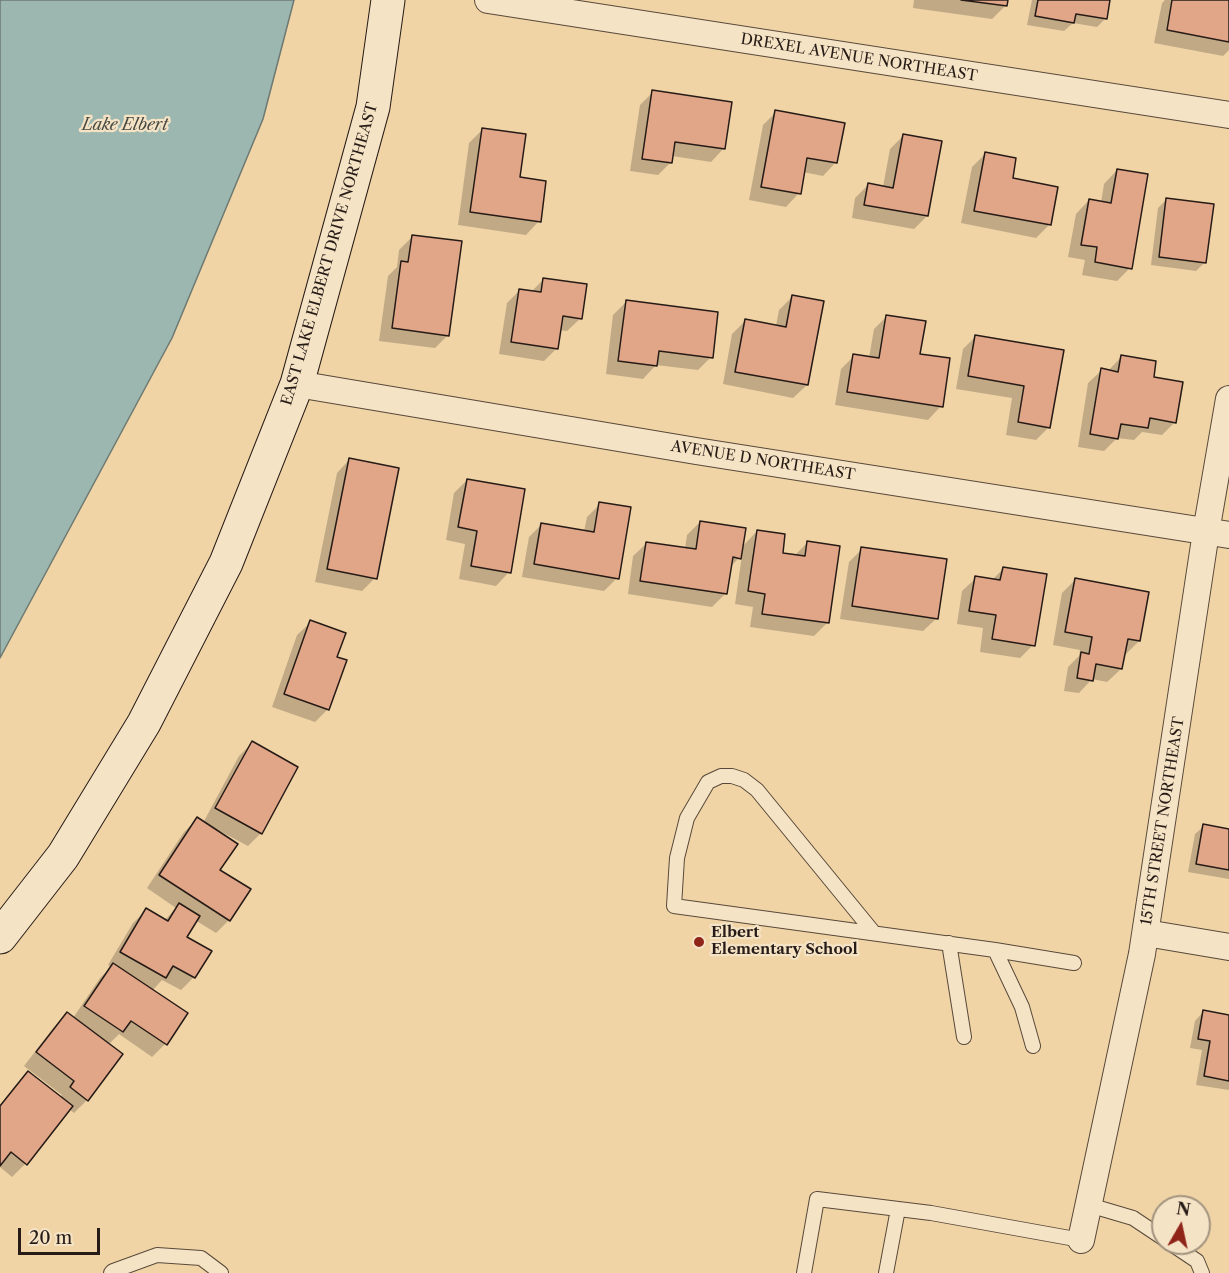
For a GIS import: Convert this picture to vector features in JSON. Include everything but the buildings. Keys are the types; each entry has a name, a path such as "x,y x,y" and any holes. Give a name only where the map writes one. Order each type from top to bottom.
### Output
{"street":[{"name":"EAST LAKE ELBERT DRIVE NORTHEAST","path":"0,937 63,856 144,723 226,563 297,384 373,107 388,0"},
{"name":"DREXEL AVENUE NORTHEAST","path":"489,0 1229,115"},
{"name":"AVENUE D NORTHEAST","path":"297,384 696,451 1218,534"},
{"name":"15TH STREET NORTHEAST","path":"1081,1240 1146,933 1218,534 1229,399"},
{"path":"1146,933 1229,947"}],"lane":[{"path":"874,933 757,790 744,780 732,776 721,776 708,782 687,818 677,858 675,906 874,933 949,943 1074,963"},
{"path":"949,943 964,1037"},
{"path":"995,950 1022,1007 1033,1046"},
{"path":"804,1273 817,1199 898,1209 1081,1240"},
{"path":"1089,1205 1133,1218 1151,1230"},
{"path":"886,1273 898,1209"},
{"path":"111,1273 157,1255 201,1258 221,1273"},
{"path":"1188,1255 1197,1261 1202,1273"}],"water":[{"name":"Lake Elbert","path":"0,0 294,0 263,119 172,338 0,658"}],"place":[{"name":"Elbert Elementary School","path":"699,942"}]}
